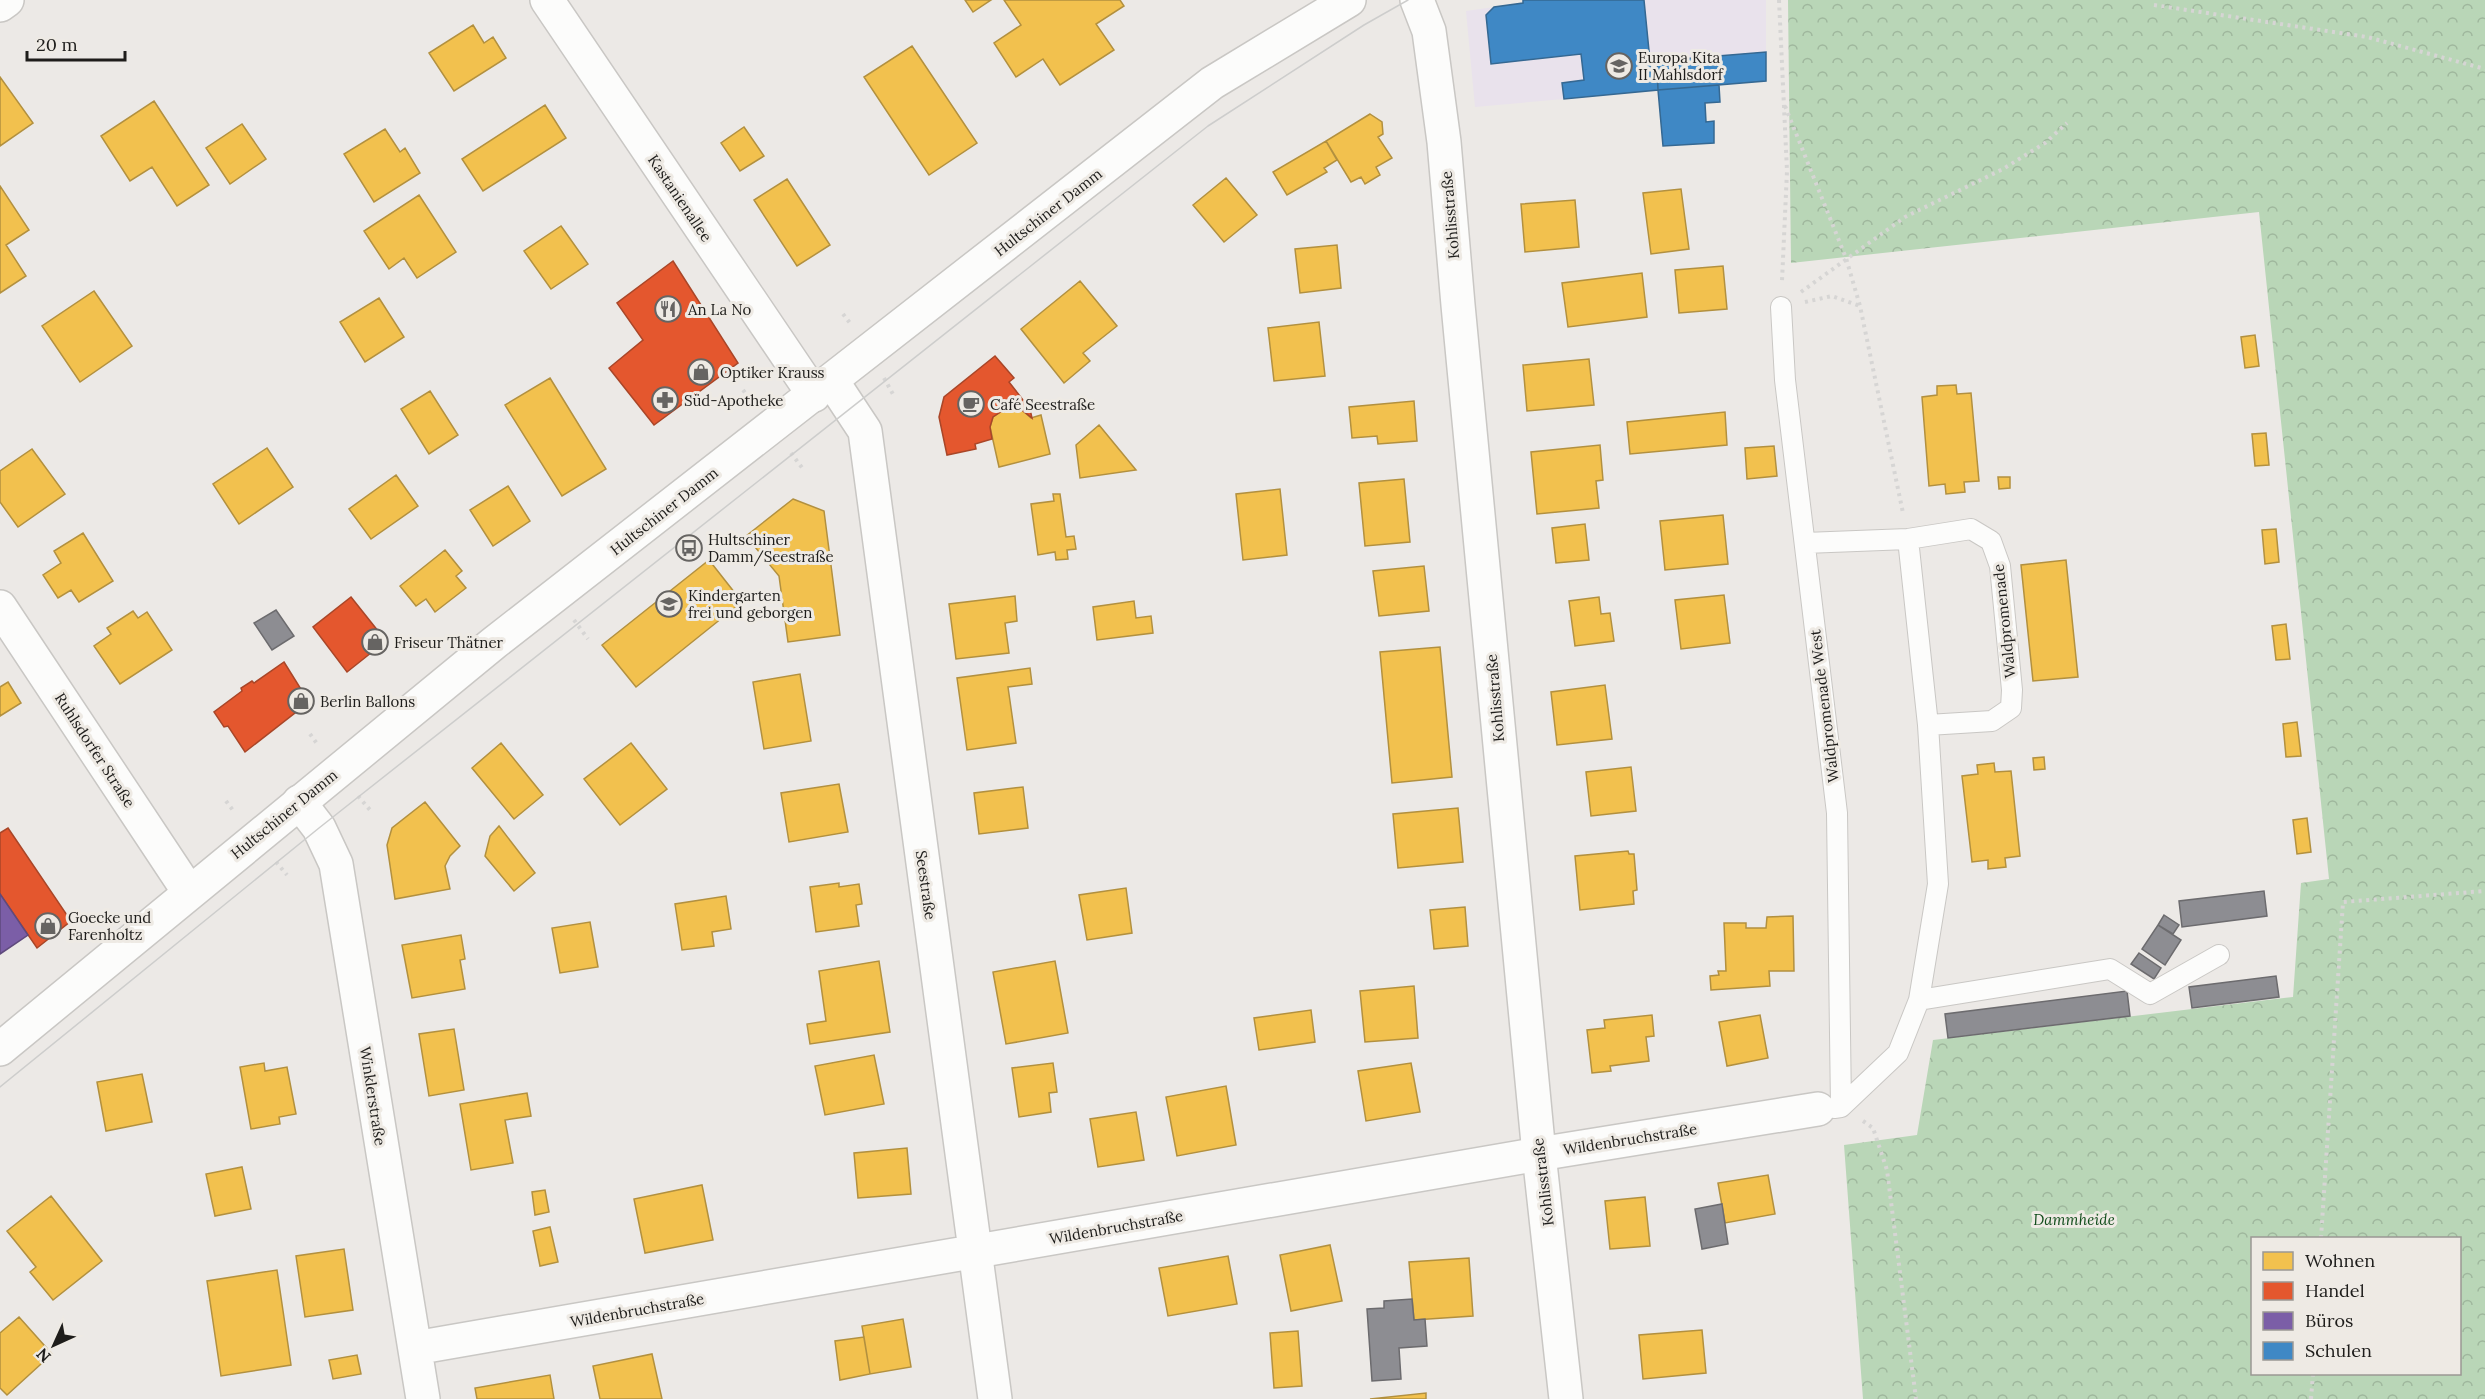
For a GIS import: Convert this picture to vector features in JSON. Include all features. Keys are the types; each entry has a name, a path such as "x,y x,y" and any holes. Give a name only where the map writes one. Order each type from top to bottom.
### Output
{"street":[{"path":"0,5 7,0"},
{"name":"Kastanienallee","path":"547,0 823,388"},
{"name":"Hultschiner Damm","path":"0,1049 536,610 1212,83 1349,0"},
{"name":"Kohlisstraße","path":"1417,0 1428,31 1444,142 1539,1154 1566,1399"},
{"name":"Seestraße","path":"823,388 865,431 995,1399"},
{"name":"Ruhlsdorfer Straße","path":"0,607 189,892"},
{"name":"Winklerstraße","path":"299,802 319,828 336,864 423,1399"},
{"name":"Wildenbruchstraße","path":"415,1348 1539,1154 1829,1108"}],"lane":[{"name":"Waldpromenade West","path":"1781,307 1785,380 1837,813 1829,1108"},
{"name":"Waldpromenade","path":"1908,539 1971,529 1991,541 2000,566 2012,690 2011,708 1992,722 1928,725"},
{"path":"1805,543 1908,539 1928,725 1938,884 1919,1000 1898,1053 1829,1108"},
{"path":"1919,1000 2110,969 2150,994 2219,955"}],"path":[{"path":"1779,0 1787,171 1781,307"},
{"path":"2154,5 2367,37 2485,69"},
{"path":"1785,106 1846,258 1860,306 1908,539"},
{"path":"1781,307 1905,217 2003,169 2044,143 2067,123"},
{"path":"1781,307 1832,296 1860,306"},
{"path":"2321,1237 2343,902 2485,891"},
{"path":"1829,1108 1873,1128 1887,1170 1916,1399"},
{"path":"2311,1399 2313,1375"}],"shaded area":[{"name":"Europa Kita II Mahlsdorf","path":"1523,0 1766,0 1766,81 1475,107 1466,11 1522,3"}],"green space":[{"name":"Dammheide","path":"1788,0 2485,0 2485,1399 1863,1399 1844,1145 1917,1135 1933,1040 2293,997 2301,883 2329,879 2259,212 1791,263"}],"building: Wohnen":[{"path":"965,0 991,0 973,12"},
{"path":"1004,0 1120,0 1124,6 1096,24 1114,50 1060,85 1043,59 1016,77 994,43 1021,25"},
{"path":"473,25 484,43 493,37 506,58 454,91 429,53"},
{"path":"912,46 977,143 929,175 864,77"},
{"path":"0,77 33,123 0,146"},
{"path":"154,101 209,185 177,206 152,167 130,181 101,136"},
{"path":"545,105 566,138 483,191 462,159"},
{"path":"1370,114 1382,122 1383,134 1378,137 1392,158 1376,167 1380,175 1365,184 1361,177 1351,182 1326,141"},
{"path":"242,124 266,159 230,184 206,148"},
{"path":"744,127 764,156 740,171 721,143"},
{"path":"385,129 400,152 405,148 420,173 374,202 344,154"},
{"path":"1326,141 1337,160 1324,168 1327,172 1287,195 1273,172"},
{"path":"1226,178 1257,215 1224,242 1193,205"},
{"path":"787,179 830,245 797,266 754,200"},
{"path":"0,186 29,230 6,245 26,276 0,293"},
{"path":"1681,189 1689,249 1651,254 1643,193"},
{"path":"419,195 456,252 417,278 404,258 389,269 364,231"},
{"path":"1575,200 1579,247 1525,252 1521,204"},
{"path":"561,226 588,264 551,289 524,251"},
{"path":"1337,245 1341,288 1300,293 1295,249"},
{"path":"1723,266 1727,309 1679,313 1675,270"},
{"path":"1642,273 1647,317 1568,327 1562,283"},
{"path":"1080,281 1117,326 1083,353 1090,361 1064,383 1021,329"},
{"path":"94,291 132,346 80,382 42,326"},
{"path":"379,298 404,337 365,362 340,322"},
{"path":"1319,322 1325,376 1274,381 1268,328"},
{"path":"2255,335 2259,366 2245,368 2241,337"},
{"path":"1589,359 1594,405 1527,411 1523,365"},
{"path":"550,378 606,469 562,496 505,405"},
{"path":"1956,385 1957,394 1971,393 1979,481 1964,482 1965,492 1946,494 1945,484 1929,486 1922,397 1937,395 1937,386"},
{"path":"430,391 458,435 429,454 401,409"},
{"path":"1019,397 1022,410 1031,418 1041,415 1050,454 999,467 990,427 993,417 1002,411 1000,401"},
{"path":"1414,401 1417,441 1378,444 1377,436 1352,438 1349,407"},
{"path":"1725,412 1727,445 1630,454 1627,422"},
{"path":"1099,425 1136,470 1080,478 1076,445"},
{"path":"2266,433 2269,465 2255,466 2252,434"},
{"path":"1600,445 1603,480 1596,481 1599,508 1537,514 1531,452"},
{"path":"1774,446 1777,476 1747,479 1745,448"},
{"path":"267,448 293,487 239,524 213,484"},
{"path":"32,449 65,494 18,527 0,502 0,471"},
{"path":"396,475 418,506 371,539 349,509"},
{"path":"1998,477 2010,477 2010,488 1999,489"},
{"path":"1404,479 1410,542 1365,546 1359,483"},
{"path":"508,486 530,521 493,546 470,510"},
{"path":"1280,489 1287,555 1243,560 1236,494"},
{"path":"1053,494 1060,494 1066,537 1074,536 1076,549 1067,550 1068,559 1056,560 1055,552 1038,555 1031,504 1054,501"},
{"path":"793,499 824,511 840,635 788,642 779,576 746,536"},
{"path":"1723,515 1728,564 1665,570 1660,521"},
{"path":"1585,524 1589,560 1556,563 1552,528"},
{"path":"2276,529 2279,562 2265,564 2262,530"},
{"path":"83,533 113,581 79,602 71,590 58,598 43,575 61,563 54,551"},
{"path":"445,550 462,571 456,576 466,588 435,612 426,599 416,606 400,586"},
{"path":"709,560 742,602 636,687 602,645"},
{"path":"2066,560 2078,677 2033,681 2021,565"},
{"path":"1424,566 1429,611 1379,616 1373,571"},
{"path":"1724,595 1730,643 1681,649 1675,600"},
{"path":"1015,596 1017,621 1005,623 1009,653 956,659 949,604"},
{"path":"1599,597 1601,614 1610,613 1614,641 1575,646 1569,601"},
{"path":"1134,601 1136,618 1151,616 1153,633 1097,640 1093,607"},
{"path":"133,611 138,618 147,612 172,650 120,684 94,646 111,634 107,628"},
{"path":"2286,624 2290,659 2276,660 2272,626"},
{"path":"1440,647 1452,777 1392,783 1380,652"},
{"path":"1030,668 1032,684 1008,687 1016,743 967,750 957,678"},
{"path":"800,674 811,741 764,749 753,682"},
{"path":"8,682 21,703 0,716 0,687"},
{"path":"1605,685 1612,739 1557,745 1551,692"},
{"path":"2297,722 2301,756 2286,757 2283,724"},
{"path":"501,743 543,795 514,819 472,768"},
{"path":"631,743 667,789 620,825 584,779"},
{"path":"2044,757 2045,769 2034,770 2033,758"},
{"path":"1994,763 1995,772 2011,771 2020,856 2005,858 2006,867 1988,869 1988,860 1972,862 1962,776 1978,774 1977,765"},
{"path":"1631,767 1636,811 1591,816 1586,772"},
{"path":"839,784 848,832 789,842 781,793"},
{"path":"1023,787 1028,828 979,834 974,793"},
{"path":"425,802 460,846 450,856 445,866 450,889 395,899 387,845 392,828"},
{"path":"1458,808 1463,862 1398,868 1393,814"},
{"path":"2307,818 2311,852 2297,854 2293,820"},
{"path":"499,826 535,873 514,891 485,856 490,836"},
{"path":"1628,851 1629,854 1634,854 1637,890 1633,891 1634,904 1580,910 1575,856"},
{"path":"839,883 839,887 859,884 862,904 856,905 859,926 816,932 810,887"},
{"path":"1126,888 1132,933 1087,940 1079,895"},
{"path":"726,896 731,929 712,932 714,946 682,950 675,904"},
{"path":"1465,907 1468,946 1434,949 1430,910"},
{"path":"1793,916 1794,971 1769,971 1770,986 1711,990 1710,976 1719,975 1718,971 1726,971 1724,923 1746,923 1746,928 1766,928 1767,917"},
{"path":"590,922 598,967 560,973 552,928"},
{"path":"461,935 465,959 460,960 465,989 412,998 402,945"},
{"path":"879,961 890,1032 810,1044 807,1024 826,1021 819,971"},
{"path":"1055,961 1068,1033 1006,1044 993,972"},
{"path":"1414,986 1418,1038 1365,1042 1360,991"},
{"path":"1311,1010 1315,1042 1259,1050 1254,1018"},
{"path":"1652,1015 1654,1036 1646,1037 1649,1061 1610,1066 1611,1071 1592,1073 1587,1030 1605,1028 1604,1020"},
{"path":"1760,1015 1768,1058 1727,1066 1719,1022"},
{"path":"454,1029 464,1090 429,1096 419,1034"},
{"path":"874,1055 884,1104 825,1115 815,1066"},
{"path":"264,1063 265,1071 287,1067 296,1114 279,1117 280,1124 251,1129 240,1067"},
{"path":"1053,1063 1057,1092 1049,1093 1051,1112 1019,1117 1012,1068"},
{"path":"1411,1063 1420,1112 1366,1121 1358,1071"},
{"path":"142,1074 152,1122 106,1131 97,1082"},
{"path":"1226,1086 1236,1145 1177,1156 1166,1097"},
{"path":"527,1093 531,1116 505,1120 513,1163 471,1170 460,1104"},
{"path":"1136,1112 1144,1160 1098,1167 1090,1119"},
{"path":"907,1148 911,1194 858,1198 854,1153"},
{"path":"242,1167 251,1209 215,1216 206,1174"},
{"path":"1768,1175 1775,1214 1725,1223 1718,1183"},
{"path":"702,1185 713,1240 645,1253 634,1199"},
{"path":"545,1190 549,1212 535,1215 532,1192"},
{"path":"51,1196 102,1261 53,1300 30,1272 36,1267 7,1231"},
{"path":"1645,1197 1650,1246 1610,1249 1605,1201"},
{"path":"550,1227 558,1262 540,1266 533,1231"},
{"path":"1330,1245 1342,1301 1291,1311 1280,1255"},
{"path":"344,1249 353,1310 305,1317 296,1256"},
{"path":"1228,1256 1237,1304 1168,1316 1159,1268"},
{"path":"1469,1258 1473,1316 1414,1320 1409,1262"},
{"path":"277,1270 291,1365 221,1376 207,1281"},
{"path":"19,1317 52,1354 7,1395 0,1388 0,1333"},
{"path":"903,1319 911,1367 870,1374 862,1326"},
{"path":"1702,1330 1706,1373 1643,1379 1639,1335"},
{"path":"1298,1331 1302,1386 1274,1388 1270,1333"},
{"path":"864,1337 870,1374 840,1380 835,1341"},
{"path":"652,1354 662,1399 600,1399 593,1366"},
{"path":"357,1355 361,1374 333,1379 329,1360"},
{"path":"550,1375 554,1399 477,1399 475,1388"},
{"path":"1426,1393 1426,1399 1370,1399"}],"building: Handel":[{"path":"673,261 738,363 654,425 609,368 643,340 617,303"},
{"name":"Café Seestraße","path":"995,356 1014,378 1009,382 1030,409 1032,418 1022,410 1019,397 1000,401 1002,411 993,417 990,427 992,439 975,444 976,449 947,455 939,417 944,397"},
{"path":"351,597 386,641 347,672 313,627"},
{"path":"284,662 309,702 245,752 228,726 224,727 214,712 242,691 241,688 252,681 254,683"},
{"path":"8,828 71,921 37,948 0,894 0,833"}],"building: Büros":[{"path":"0,894 28,935 0,954"}],"building: Schulen":[{"path":"1523,0 1644,0 1651,71 1657,71 1658,90 1564,99 1562,83 1584,80 1581,54 1491,64 1486,15 1494,7 1523,3"},
{"path":"1766,52 1766,81 1658,90 1657,61"},
{"path":"1719,85 1720,102 1705,103 1706,122 1714,121 1714,143 1663,146 1658,90"}],"building: Industrie":[{"path":"276,610 294,636 272,650 254,623"},
{"path":"2264,891 2267,916 2182,927 2179,901"},
{"path":"2164,915 2179,925 2173,934 2158,925"},
{"path":"2158,925 2181,940 2165,965 2142,949"},
{"path":"2139,953 2161,968 2154,979 2131,964"},
{"path":"2276,976 2279,997 2192,1008 2189,987"},
{"path":"2127,991 2130,1016 1948,1038 1945,1014"},
{"path":"1722,1204 1728,1244 1702,1249 1695,1209"},
{"path":"1412,1299 1414,1320 1425,1319 1427,1346 1399,1348 1401,1379 1372,1381 1367,1309 1384,1308 1384,1301"}],"tram line":[{"path":"0,1087 319,828 1208,126 1364,25 1408,0"}],"place":[{"name":"Europa Kita II Mahlsdorf","path":"1619,66"},
{"name":"An La No","path":"668,309"},
{"name":"Optiker Krauss","path":"701,372"},
{"name":"Süd-Apotheke","path":"665,400"},
{"name":"Café Seestraße","path":"971,404"},
{"name":"Hultschiner Damm/Seestraße","path":"689,548"},
{"name":"Kindergarten frei und geborgen","path":"669,604"},
{"name":"Friseur Thätner","path":"375,642"},
{"name":"Berlin Ballons","path":"301,701"},
{"name":"Goecke und Farenholtz","path":"48,926"}]}
